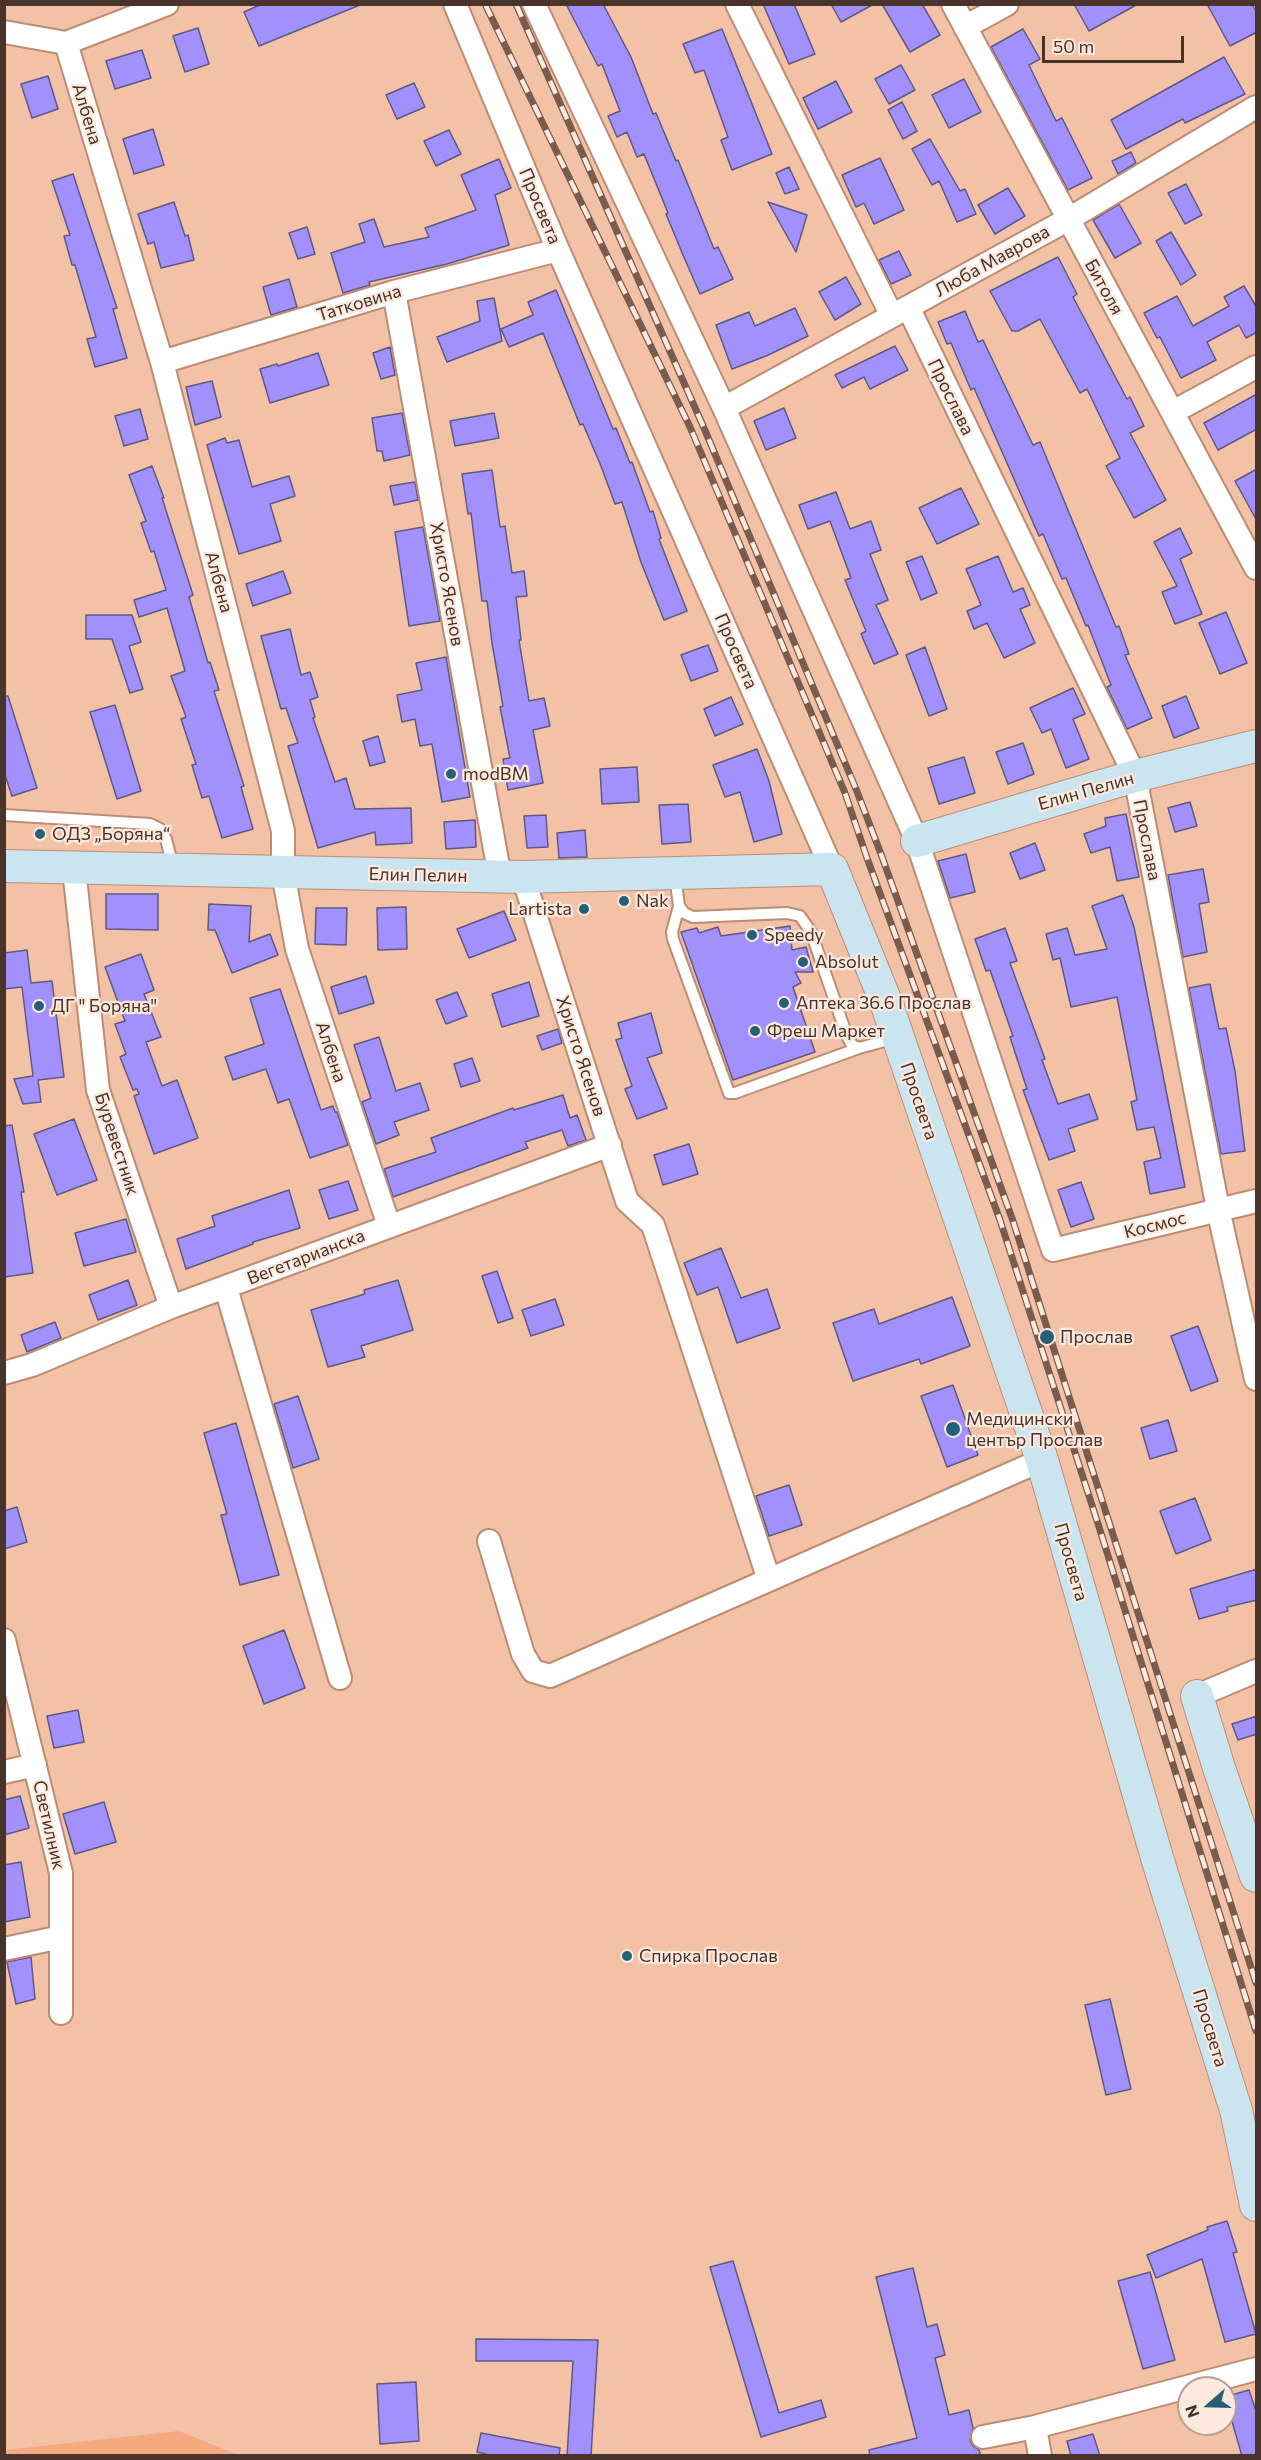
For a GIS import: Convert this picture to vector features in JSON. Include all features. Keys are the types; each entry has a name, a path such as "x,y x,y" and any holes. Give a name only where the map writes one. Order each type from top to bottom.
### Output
{"street":[{"path":"4,32 66,43 167,4"},
{"name":"Просвета","path":"455,4 558,250 832,869 886,1002 1042,1460 1158,1861 1236,2110 1257,2205"},
{"path":"534,4 724,408 917,841"},
{"name":"Прослава","path":"737,4 900,312 1135,776 1218,1209 1257,1379"},
{"name":"Битоля","path":"953,4 1067,220 1257,568"},
{"path":"965,27 1007,4"},
{"name":"Албена","path":"66,43 162,362 283,831 283,873 297,949 389,1226"},
{"name":"Люба Маврова","path":"724,408 1067,220 1257,107"},
{"name":"Татковина","path":"162,362 394,292 558,250"},
{"name":"Христо Ясенов","path":"394,292 511,877 610,1145 627,1201 653,1225 769,1580"},
{"path":"1173,412 1257,367"},
{"name":"Елин Пелин","path":"917,841 1135,776 1257,746"},
{"name":"Космос","path":"917,841 1053,1250 1257,1201"},
{"name":"Елин Пелин","path":"4,867 511,877 832,869"},
{"name":"Буревестник","path":"74,869 98,1090 171,1307"},
{"name":"Вегетарианска","path":"4,1373 32,1365 171,1307 610,1145"},
{"path":"225,1288 340,1678"},
{"path":"489,1541 523,1654 533,1671 550,1676 1042,1460"},
{"name":"Светилник","path":"4,1640 62,1873 60,2013"},
{"path":"1257,1671 1197,1696 1219,1768 1257,1876"},
{"path":"4,1772 35,1765"},
{"path":"4,1949 61,1937"},
{"path":"983,2438 1035,2427 1257,2369"},
{"path":"1035,2427 1040,2456"}],"lane":[{"path":"4,815 150,824 160,829 166,839 174,870"},
{"path":"674,873 679,906 672,932 673,939 729,1093 735,1093 859,1048 898,1038"},
{"path":"679,906 684,913 693,917 787,914 800,916 811,932 847,1036 852,1045 859,1048"}],"shaded area":[{"path":"179,2431 238,2455 5,2455 5,2450"}],"building":[{"path":"262,4 360,5 259,46 244,12"},
{"path":"566,4 603,4 631,57 653,114 656,113 676,161 678,160 714,249 718,247 733,279 700,294 666,214 668,213 644,154 637,157 627,132 617,137 608,116 620,111 602,64 598,66"},
{"path":"763,4 794,4 815,54 789,64"},
{"path":"831,4 874,4 841,22"},
{"path":"882,4 922,4 940,35 910,52"},
{"path":"1074,4 1138,4 1089,31"},
{"path":"1207,4 1252,4 1257,13 1257,32 1230,46"},
{"path":"198,28 209,64 185,72 173,36"},
{"path":"722,29 772,154 732,170 721,140 728,137 704,70 695,73 683,44"},
{"path":"1023,29 1040,59 1029,65 1056,121 1062,118 1092,178 1068,190 991,47"},
{"path":"142,50 151,78 115,89 106,61"},
{"path":"1224,57 1245,94 1185,123 1183,119 1126,149 1111,120"},
{"path":"901,65 915,90 889,104 875,79"},
{"path":"48,76 58,109 32,118 21,84"},
{"path":"964,79 981,112 949,128 932,95"},
{"path":"836,81 852,112 818,129 803,98"},
{"path":"414,83 425,107 397,119 386,95"},
{"path":"902,102 917,131 903,139 888,110"},
{"path":"153,129 164,165 134,174 123,139"},
{"path":"449,130 461,154 436,166 424,141"},
{"path":"930,139 960,191 965,189 976,214 957,222 939,181 932,185 912,149"},
{"path":"1131,152 1136,163 1118,174 1112,161"},
{"path":"880,158 904,210 874,224 864,203 856,207 842,175"},
{"path":"499,159 511,188 495,195 509,245 447,264 369,282 370,285 343,293 331,253 365,242 359,224 374,219 384,247 429,237 425,228 476,210 461,175"},
{"path":"789,167 799,189 785,194 776,173"},
{"path":"73,174 117,308 113,309 127,358 95,367 87,339 96,337 75,265 72,265 64,236 70,235 52,181"},
{"path":"1186,184 1202,215 1185,224 1168,193"},
{"path":"1008,188 1025,216 995,234 978,205"},
{"path":"174,202 185,236 188,235 194,260 161,268 154,242 148,244 138,214"},
{"path":"768,202 807,215 796,252"},
{"path":"1119,204 1141,243 1115,258 1093,220"},
{"path":"307,227 315,254 298,259 289,233"},
{"path":"1171,232 1196,275 1181,285 1156,241"},
{"path":"899,251 911,275 891,284 879,260"},
{"path":"1058,257 1077,294 1073,297 1127,399 1130,397 1144,426 1130,433 1166,500 1134,518 1106,466 1120,458 1087,389 1080,393 1040,319 1018,331 1012,331 990,291"},
{"path":"846,277 861,304 835,320 819,292"},
{"path":"289,279 297,307 271,315 263,287"},
{"path":"1244,286 1257,308 1257,332 1246,338 1239,325 1207,342 1216,360 1181,378 1160,337 1157,338 1144,313 1177,296 1193,326 1229,306 1224,297"},
{"path":"556,290 613,429 616,428 630,463 632,462 650,512 653,511 661,538 659,539 687,611 664,620 641,562 622,502 615,504 601,466 583,424 580,425 543,333 509,347 501,329 533,315 528,302"},
{"path":"494,298 502,341 447,362 437,337 480,321 477,301"},
{"path":"795,308 808,336 732,369 716,325 749,312 755,326"},
{"path":"965,311 978,342 983,340 1033,445 1040,442 1116,627 1119,626 1129,654 1125,655 1152,718 1127,729 1107,687 1111,685 1088,625 1086,626 1066,578 1062,579 1043,534 1039,536 974,388 971,390 951,343 947,344 938,322"},
{"path":"895,346 908,370 870,389 864,377 842,388 835,375"},
{"path":"390,347 395,375 381,379 373,353"},
{"path":"318,353 329,385 270,403 260,369 277,364 278,366"},
{"path":"212,381 221,417 195,425 186,387"},
{"path":"1257,394 1257,429 1218,450 1204,423"},
{"path":"784,408 796,438 766,450 754,421"},
{"path":"140,409 148,439 124,446 115,416"},
{"path":"402,413 410,455 384,461 382,451 377,451 372,418"},
{"path":"494,413 499,438 455,446 450,421"},
{"path":"225,438 227,443 239,440 252,487 289,476 295,496 270,504 281,541 239,554 207,445"},
{"path":"152,466 193,595 189,597 208,663 210,662 219,690 214,691 244,786 241,787 253,829 222,838 209,796 202,798 192,765 196,764 181,719 186,717 171,676 185,671 167,608 139,617 134,600 166,590 154,551 151,552 141,523 146,521 129,475"},
{"path":"1257,469 1257,521 1235,481"},
{"path":"492,470 500,527 505,526 512,573 524,571 527,596 516,597 521,640 519,640 529,701 544,698 550,726 533,730 543,783 508,790 503,759 510,758 500,707 503,706 487,601 482,601 471,513 468,514 462,474"},
{"path":"415,482 418,500 394,505 390,486"},
{"path":"961,488 979,524 937,544 919,508"},
{"path":"836,492 850,529 871,521 881,550 870,554 888,600 876,605 898,654 874,664 861,634 866,631 845,580 851,578 830,521 808,529 799,505"},
{"path":"423,527 440,621 409,626 395,532"},
{"path":"1180,528 1192,553 1180,559 1202,614 1175,624 1162,592 1177,586 1154,542"},
{"path":"922,556 937,593 921,600 906,562"},
{"path":"998,556 1013,592 1023,588 1030,605 1020,609 1035,643 1004,658 987,623 974,629 967,611 981,605 966,569"},
{"path":"283,571 291,593 253,606 246,584"},
{"path":"1226,612 1247,663 1220,674 1199,623"},
{"path":"86,615 132,615 141,642 129,646 143,689 130,693 112,639 86,639"},
{"path":"290,629 301,675 310,672 318,697 310,700 315,717 313,718 335,782 346,778 355,809 411,808 412,843 376,845 375,832 318,848 288,746 298,743 286,708 281,709 261,636"},
{"path":"708,645 718,671 691,681 681,655"},
{"path":"925,647 947,709 929,716 906,655"},
{"path":"446,657 470,797 442,802 432,744 420,746 415,719 402,722 397,695 422,690 416,663"},
{"path":"1073,688 1085,714 1073,719 1089,759 1066,768 1051,729 1042,733 1030,708"},
{"path":"4,696 8,696 37,788 12,796 4,772"},
{"path":"1186,696 1199,728 1174,738 1162,706"},
{"path":"731,697 743,724 715,736 704,709"},
{"path":"115,705 141,791 117,799 90,712"},
{"path":"378,736 385,762 370,766 363,741"},
{"path":"1023,743 1034,774 1008,784 996,752"},
{"path":"757,749 769,781 782,834 754,842 740,792 725,797 713,765"},
{"path":"964,757 975,793 939,804 928,768"},
{"path":"637,767 639,802 602,804 600,769"},
{"path":"1190,802 1197,826 1175,832 1168,808"},
{"path":"688,804 691,842 662,844 659,805"},
{"path":"1126,814 1139,877 1117,881 1110,847 1091,853 1084,834 1106,826 1105,818"},
{"path":"546,815 548,847 527,848 524,816"},
{"path":"475,820 476,847 446,849 444,822"},
{"path":"585,830 587,857 559,858 557,833"},
{"path":"1035,843 1045,870 1020,879 1010,853"},
{"path":"966,854 975,892 950,898 938,861"},
{"path":"1203,869 1209,902 1199,904 1207,952 1183,957 1168,875"},
{"path":"106,894 158,894 158,930 106,929"},
{"path":"1123,895 1134,927 1185,1187 1150,1194 1144,1162 1161,1158 1154,1127 1137,1130 1131,1102 1137,1100 1117,997 1071,1007 1060,958 1053,960 1046,934 1067,928 1075,955 1107,949 1092,906"},
{"path":"209,904 251,906 249,942 270,934 278,955 232,973 215,930 208,930"},
{"path":"406,907 407,949 378,950 377,908"},
{"path":"316,908 347,908 346,945 315,944"},
{"path":"504,911 516,940 469,958 457,929"},
{"path":"790,926 792,950 806,947 813,972 795,972 801,983 793,987 815,1052 733,1080 681,932 697,928 699,933 718,927 721,936"},
{"path":"1005,928 1017,961 1010,963 1045,1059 1042,1060 1058,1104 1089,1094 1098,1119 1068,1129 1075,1151 1049,1160 1023,1090 1027,1089 1010,1037 1013,1036 990,970 986,971 975,939"},
{"path":"27,950 31,983 52,981 64,1077 38,1080 41,1102 23,1104 14,1079 33,1076 22,987 4,989 4,953"},
{"path":"141,954 154,990 144,994 161,1037 146,1042 162,1086 177,1080 198,1138 154,1154 134,1096 139,1094 137,1089 133,1090 120,1057 126,1054 115,1024 125,1021 105,967"},
{"path":"366,976 374,1003 339,1014 331,987"},
{"path":"529,982 539,1016 502,1027 492,994"},
{"path":"1210,984 1219,1029 1226,1028 1235,1071 1245,1151 1221,1154 1189,988"},
{"path":"280,989 321,1110 333,1106 348,1145 310,1158 289,1099 278,1103 266,1069 233,1080 225,1057 264,1044 250,998"},
{"path":"457,992 467,1016 446,1024 436,1000"},
{"path":"651,1013 662,1053 647,1058 667,1108 637,1119 625,1089 632,1086 616,1040 622,1038 618,1023"},
{"path":"558,1029 562,1043 542,1050 537,1036"},
{"path":"379,1037 396,1091 420,1083 429,1110 394,1122 399,1135 376,1144 362,1102 371,1098 354,1045"},
{"path":"472,1058 480,1081 461,1087 454,1064"},
{"path":"563,1095 570,1118 577,1115 586,1140 568,1146 562,1130 525,1142 528,1148 393,1197 384,1169 436,1152 431,1138 513,1108 514,1110"},
{"path":"74,1119 97,1180 57,1195 34,1134"},
{"path":"12,1125 24,1192 21,1192 33,1273 4,1277 4,1126"},
{"path":"689,1144 698,1174 663,1185 654,1155"},
{"path":"348,1181 358,1210 329,1219 319,1190"},
{"path":"1081,1182 1094,1219 1071,1227 1058,1190"},
{"path":"289,1190 300,1228 253,1242 253,1244 186,1269 177,1239 215,1226 212,1216"},
{"path":"126,1219 136,1252 84,1266 75,1233"},
{"path":"721,1248 741,1298 767,1289 780,1328 737,1343 718,1287 697,1295 684,1263"},
{"path":"497,1271 513,1318 498,1323 482,1276"},
{"path":"128,1280 137,1305 98,1320 89,1295"},
{"path":"398,1280 413,1330 361,1346 365,1357 328,1367 311,1310 365,1294 364,1290"},
{"path":"952,1297 970,1346 921,1364 919,1359 853,1381 833,1323 874,1309 879,1324"},
{"path":"555,1299 564,1325 531,1336 522,1310"},
{"path":"55,1322 61,1338 27,1352 21,1335"},
{"path":"1198,1326 1218,1381 1191,1391 1171,1336"},
{"path":"953,1385 978,1455 947,1467 921,1396"},
{"path":"298,1396 319,1459 293,1468 274,1404"},
{"path":"1168,1420 1177,1451 1150,1459 1141,1428"},
{"path":"236,1423 279,1575 240,1585 221,1515 227,1514 204,1433"},
{"path":"789,1485 802,1525 769,1536 756,1496"},
{"path":"1195,1498 1211,1540 1176,1554 1160,1511"},
{"path":"17,1507 27,1542 4,1549 4,1511"},
{"path":"1257,1569 1257,1600 1227,1607 1228,1611 1199,1619 1190,1589"},
{"path":"284,1630 305,1688 264,1704 243,1646"},
{"path":"78,1710 84,1742 54,1748 47,1716"},
{"path":"1257,1716 1257,1734 1238,1740 1232,1724"},
{"path":"20,1796 29,1828 4,1835 4,1800"},
{"path":"104,1802 116,1842 75,1854 63,1814"},
{"path":"21,1862 30,1917 4,1922 4,1865"},
{"path":"31,1957 35,1999 16,2004 7,1962"},
{"path":"1110,1999 1131,2089 1106,2095 1085,2005"},
{"path":"1227,2221 1237,2252 1233,2253 1256,2334 1225,2342 1202,2259 1156,2278 1147,2255 1208,2230 1207,2227"},
{"path":"733,2261 779,2413 821,2400 826,2417 761,2437 710,2267"},
{"path":"913,2268 927,2327 937,2324 945,2355 935,2358 949,2415 969,2410 973,2428 970,2440 981,2456 870,2456 869,2450 917,2438 876,2277"},
{"path":"1150,2272 1175,2360 1143,2369 1118,2281"},
{"path":"476,2339 598,2340 591,2456 567,2456 573,2361 476,2361"},
{"path":"416,2382 419,2441 380,2444 377,2384"},
{"path":"1249,2390 1257,2414 1257,2456 1242,2456 1236,2436 1237,2394"},
{"path":"481,2433 560,2448 559,2456 494,2456 477,2452"},
{"path":"1093,2434 1100,2456 1071,2456 1067,2441"}],"railway":[{"path":"485,4 690,427 845,793 1000,1220 1100,1530 1256,2031"},
{"path":"516,4 704,428 856,789 881,854 1013,1221 1256,1983"}],"place":[{"name":"modBM","path":"451,774"},
{"name":"ОДЗ „Боряна“","path":"40,834"},
{"name":"Nak","path":"624,901"},
{"name":"Lartista","path":"584,909"},
{"name":"Speedy","path":"752,935"},
{"name":"Absolut","path":"803,962"},
{"name":"Аптека 36.6 Прослав","path":"784,1003"},
{"name":"ДГ \" Боряна\"","path":"39,1006"},
{"name":"Фреш Маркет","path":"755,1031"},
{"name":"Прослав","path":"1047,1337"},
{"name":"Медицински център Прослав","path":"953,1429"},
{"name":"Спирка Прослав","path":"627,1956"}]}
